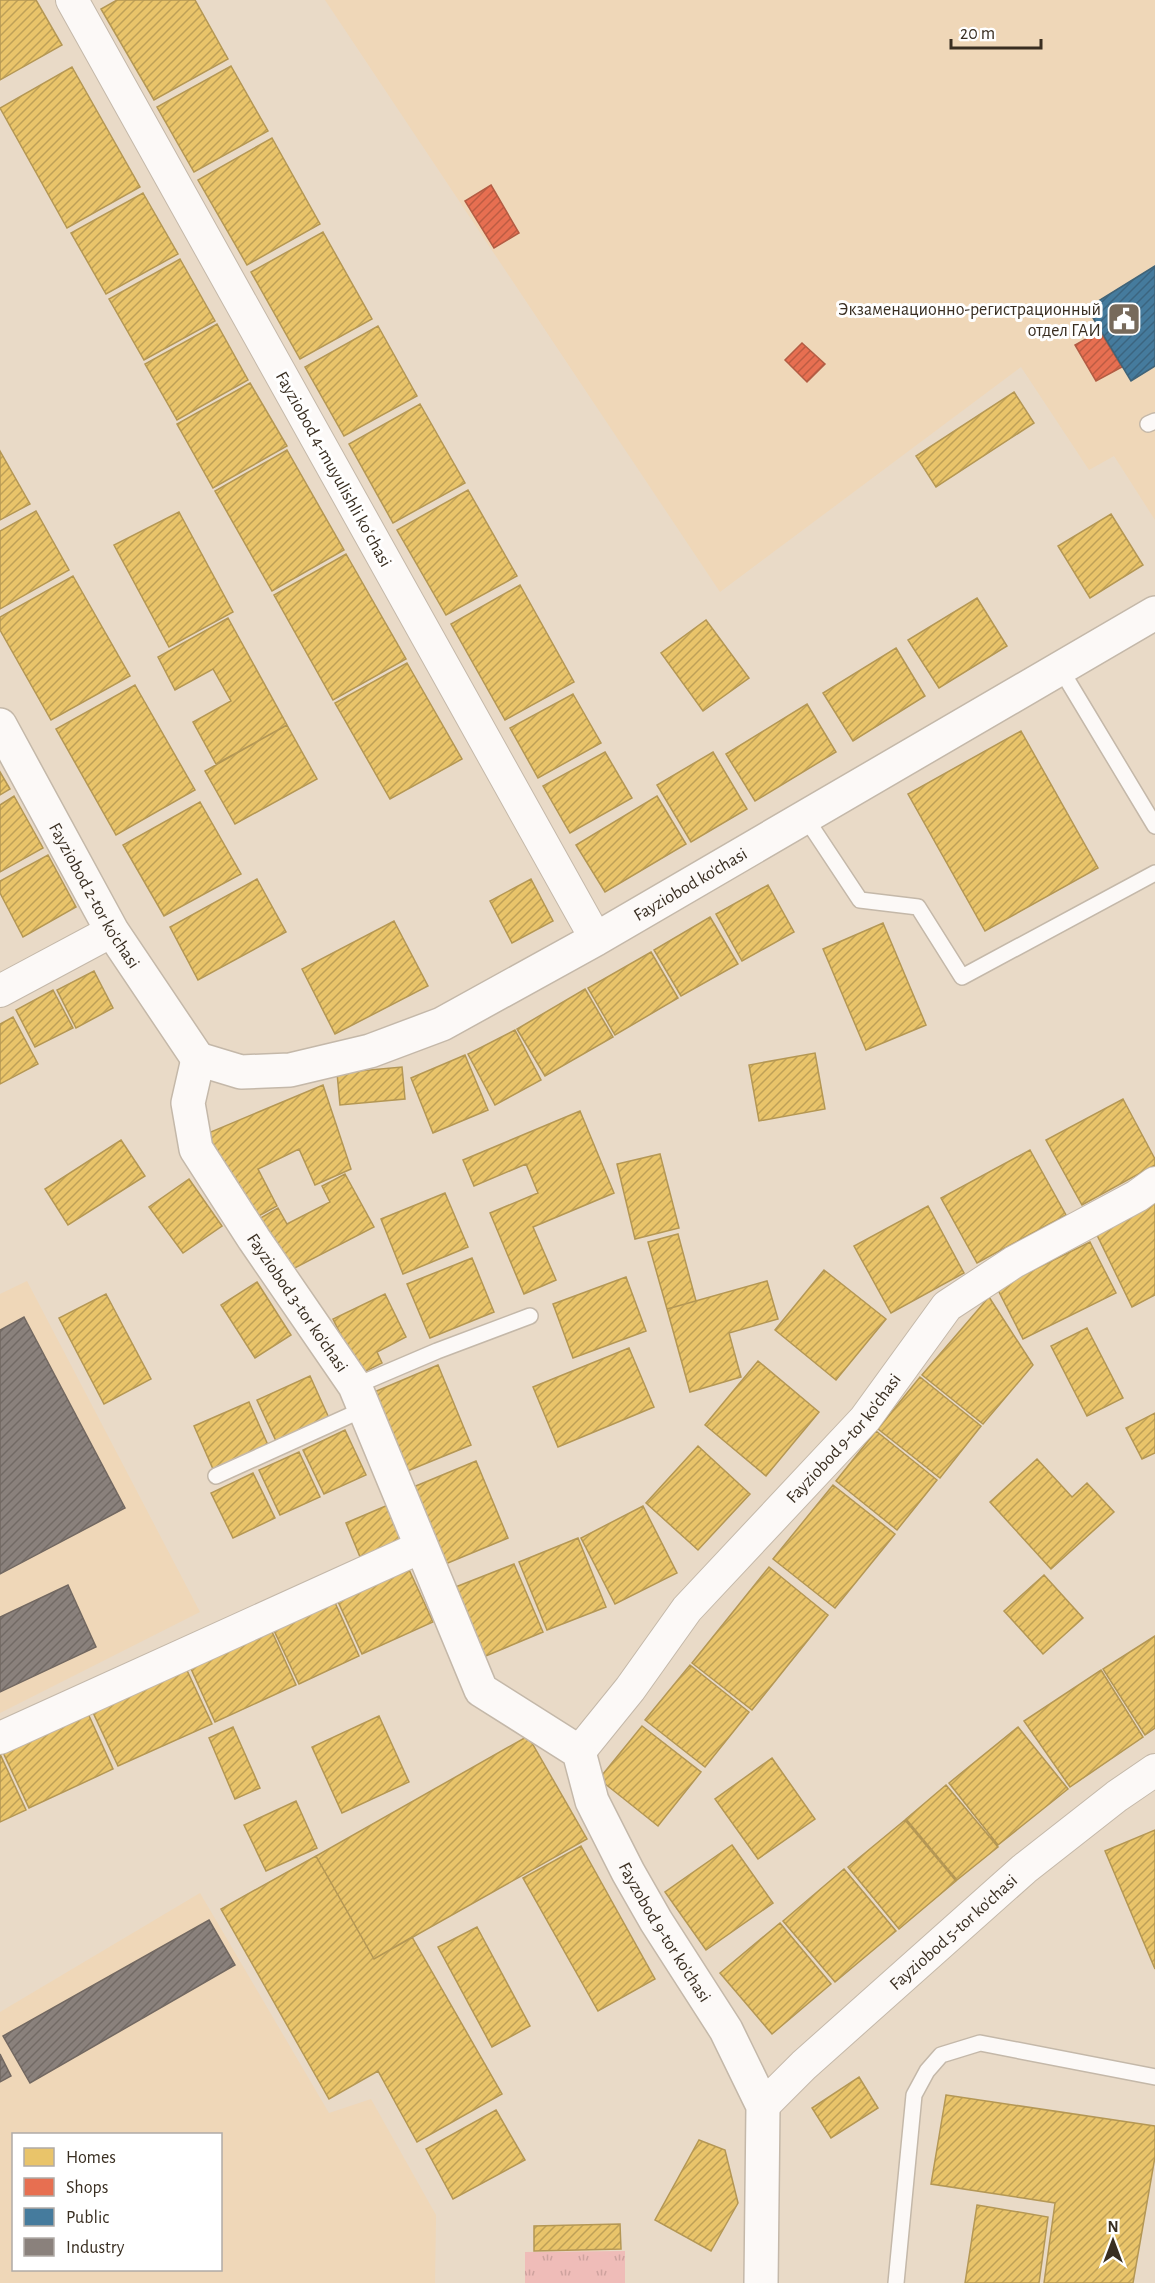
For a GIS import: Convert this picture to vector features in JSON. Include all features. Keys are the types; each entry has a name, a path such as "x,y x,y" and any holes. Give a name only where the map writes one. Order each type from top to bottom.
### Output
{"street":[{"name":"Fayziobod 4-muyulishli koʻchasi","path":"72,0 596,939"},
{"name":"Fayziobod ko'chasi","path":"198,1059 241,1072 290,1070 370,1050 442,1024 596,939 1155,613"},
{"name":"Fayziobod 2-tor ko'chasi","path":"0,725 112,931 198,1059"},
{"path":"0,991 112,931"},
{"name":"Fayziobod 3-tor ko'chasi","path":"198,1059 188,1103 196,1149 360,1397 482,1690 579,1752"},
{"name":"Fayziobod 9-tor ko'chasi","path":"579,1752 630,1689 687,1609 865,1419 947,1306 1014,1262 1155,1184"},
{"path":"0,1738 421,1547"},
{"name":"Fayzobod 9-tor ko'chasi","path":"579,1752 592,1801 628,1872 656,1921 726,2030 763,2106"},
{"name":"Fayziobod 5-tor ko'chasi","path":"763,2106 804,2065 1024,1869 1117,1796 1155,1770"},
{"path":"761,2283 763,2106"}],"lane":[{"path":"1060,668 1155,826"},
{"path":"805,817 860,900 918,907 962,977 1155,873"},
{"path":"216,1476 360,1397 437,1351 530,1316"},
{"path":"896,2283 914,2095 927,2071 941,2055 980,2043 1155,2077"}],"shaded area":[{"path":"325,0 1155,0 1155,520 1114,456 1089,470 1021,367 720,592"},
{"path":"27,1281 200,1612 0,1713 0,1294"},
{"path":"200,1893 329,2113 371,2099 436,2215 435,2283 0,2283 0,2012"}],"green space":[{"path":"625,2251 625,2283 525,2283 525,2252"}],"building: Homes":[{"path":"0,0 36,0 62,45 0,80"},
{"path":"117,0 195,0 228,59 154,100 101,9"},
{"path":"231,66 268,131 194,172 157,107"},
{"path":"72,67 140,187 67,228 0,108"},
{"path":"272,138 320,224 247,265 198,180"},
{"path":"143,193 178,254 106,294 71,233"},
{"path":"323,232 372,319 300,359 251,272"},
{"path":"180,259 215,321 144,360 109,299"},
{"path":"217,324 248,380 177,420 145,364"},
{"path":"378,326 417,396 344,436 305,367"},
{"path":"250,383 287,446 213,488 177,424"},
{"path":"1014,392 1034,423 936,487 916,456"},
{"path":"420,404 465,483 393,523 349,444"},
{"path":"287,450 344,550 272,591 215,491"},
{"path":"0,451 30,504 0,520"},
{"path":"468,490 517,576 446,615 397,530"},
{"path":"36,511 69,570 0,609 0,531"},
{"path":"179,512 233,612 169,647 114,545"},
{"path":"1111,514 1143,565 1090,598 1058,546"},
{"path":"346,554 406,659 333,700 274,595"},
{"path":"73,576 130,676 51,720 0,630 0,617"},
{"path":"520,585 574,682 505,720 451,624"},
{"path":"977,598 1007,646 939,688 908,640"},
{"path":"228,618 287,725 216,764 193,722 231,701 213,669 175,690 158,657"},
{"path":"706,620 749,678 703,711 661,653"},
{"path":"896,648 925,696 853,741 823,693"},
{"path":"407,663 462,759 390,799 335,703"},
{"path":"135,685 195,790 116,835 56,729"},
{"path":"573,694 601,743 538,778 510,728"},
{"path":"807,704 836,752 755,801 726,754"},
{"path":"287,725 317,779 235,824 205,771"},
{"path":"1021,731 1098,868 985,931 908,794"},
{"path":"605,752 632,798 570,833 543,786"},
{"path":"713,752 747,809 691,842 657,785"},
{"path":"0,772 10,789 0,795"},
{"path":"14,796 43,848 0,872 0,805"},
{"path":"657,796 686,844 605,892 576,845"},
{"path":"200,802 241,874 164,916 123,845"},
{"path":"48,855 76,907 23,937 0,893 0,881"},
{"path":"257,879 286,932 198,980 170,927"},
{"path":"531,879 553,921 512,943 490,901"},
{"path":"768,885 794,932 742,961 716,914"},
{"path":"710,917 738,964 681,996 654,950"},
{"path":"394,921 428,986 335,1034 302,969"},
{"path":"883,923 926,1025 866,1050 823,949"},
{"path":"651,952 678,998 615,1035 588,988"},
{"path":"94,971 113,1008 76,1028 57,990"},
{"path":"585,989 613,1037 545,1076 517,1029"},
{"path":"53,990 73,1028 35,1047 16,1010"},
{"path":"13,1017 38,1064 0,1084 0,1024"},
{"path":"515,1030 541,1080 495,1105 468,1054"},
{"path":"815,1053 825,1109 759,1121 749,1065"},
{"path":"465,1055 488,1110 433,1133 411,1078"},
{"path":"402,1067 405,1099 340,1105 337,1073"},
{"path":"323,1085 351,1169 315,1185 299,1149 258,1169 277,1206 255,1218 206,1134"},
{"path":"1123,1099 1155,1159 1155,1165 1082,1205 1046,1140"},
{"path":"580,1111 614,1193 533,1227 556,1280 524,1294 490,1213 538,1193 526,1164 474,1186 463,1160"},
{"path":"121,1140 145,1176 68,1225 45,1189"},
{"path":"1030,1150 1066,1215 977,1263 941,1198"},
{"path":"660,1154 679,1228 635,1239 617,1164"},
{"path":"345,1174 374,1227 285,1273 257,1220 278,1208 287,1224 330,1202 322,1186"},
{"path":"189,1179 222,1226 183,1253 149,1207"},
{"path":"445,1193 468,1247 403,1274 381,1219"},
{"path":"1155,1202 1155,1295 1132,1307 1096,1233"},
{"path":"928,1206 964,1273 891,1313 854,1246"},
{"path":"678,1234 696,1301 667,1309 648,1242"},
{"path":"1090,1242 1116,1293 1023,1339 997,1288"},
{"path":"472,1258 494,1312 430,1338 407,1284"},
{"path":"824,1270 886,1319 836,1380 775,1330"},
{"path":"626,1277 646,1331 573,1358 553,1304"},
{"path":"767,1281 778,1319 729,1333 741,1377 690,1392 667,1309"},
{"path":"257,1282 291,1335 255,1358 221,1305"},
{"path":"106,1294 151,1379 104,1404 59,1318"},
{"path":"385,1294 406,1337 377,1352 382,1363 360,1374 333,1319"},
{"path":"989,1297 1033,1365 983,1424 922,1375"},
{"path":"1087,1328 1123,1398 1087,1416 1051,1346"},
{"path":"629,1348 654,1407 558,1447 533,1387"},
{"path":"758,1361 819,1412 766,1476 705,1425"},
{"path":"438,1365 471,1445 405,1472 372,1393"},
{"path":"310,1376 329,1418 276,1441 257,1400"},
{"path":"920,1377 981,1426 940,1478 878,1429"},
{"path":"249,1402 268,1445 213,1469 194,1426"},
{"path":"1155,1413 1155,1453 1142,1459 1126,1428"},
{"path":"345,1430 366,1475 324,1494 303,1450"},
{"path":"876,1431 937,1480 897,1530 836,1481"},
{"path":"698,1446 750,1494 698,1550 646,1503"},
{"path":"299,1452 320,1497 280,1515 259,1470"},
{"path":"1037,1459 1072,1497 1087,1483 1114,1512 1051,1569 990,1502"},
{"path":"476,1461 508,1538 443,1565 411,1488"},
{"path":"253,1473 275,1518 233,1538 211,1493"},
{"path":"833,1485 895,1534 835,1608 773,1559"},
{"path":"388,1505 405,1546 363,1564 346,1523"},
{"path":"643,1506 677,1573 615,1604 581,1538"},
{"path":"578,1538 606,1607 547,1630 519,1562"},
{"path":"406,1563 433,1622 362,1654 335,1595"},
{"path":"514,1564 543,1632 481,1658 453,1588"},
{"path":"769,1567 828,1615 752,1710 692,1663"},
{"path":"1044,1575 1083,1618 1043,1654 1004,1611"},
{"path":"332,1596 359,1656 299,1684 271,1624"},
{"path":"269,1625 296,1685 215,1722 188,1662"},
{"path":"1155,1636 1155,1728 1145,1735 1103,1669"},
{"path":"184,1664 212,1724 118,1766 90,1706"},
{"path":"690,1665 749,1712 705,1767 645,1720"},
{"path":"1101,1670 1143,1737 1070,1787 1024,1721"},
{"path":"86,1709 113,1769 29,1808 1,1748"},
{"path":"379,1716 409,1782 342,1813 312,1747"},
{"path":"642,1726 701,1772 658,1826 599,1779"},
{"path":"233,1727 260,1788 235,1799 209,1738"},
{"path":"1018,1727 1068,1789 998,1845 949,1783"},
{"path":"528,1736 587,1839 374,1959 316,1856"},
{"path":"0,1754 26,1810 0,1822"},
{"path":"772,1758 815,1819 758,1859 715,1799"},
{"path":"946,1785 998,1847 957,1880 906,1819"},
{"path":"296,1801 317,1848 266,1871 244,1825"},
{"path":"905,1820 956,1881 899,1929 848,1867"},
{"path":"1155,1830 1155,1969 1105,1851"},
{"path":"732,1845 773,1903 706,1950 665,1892"},
{"path":"581,1846 655,1979 598,2011 523,1878"},
{"path":"316,1856 374,1959 412,1937 502,2094 417,2142 378,2071 329,2099 221,1909"},
{"path":"844,1869 896,1931 835,1982 783,1921"},
{"path":"780,1923 831,1984 772,2034 720,1973"},
{"path":"477,1927 530,2026 492,2047 438,1947"},
{"path":"859,2077 878,2108 831,2138 812,2108"},
{"path":"946,2095 1155,2126 1155,2157 1133,2283 1044,2283 1055,2203 931,2184"},
{"path":"496,2110 525,2160 453,2199 426,2149"},
{"path":"699,2140 725,2150 738,2203 711,2251 655,2220"},
{"path":"977,2205 1048,2217 1039,2283 965,2283"},
{"path":"620,2224 621,2249 534,2251 534,2226"}],"building: Shops":[{"path":"491,185 519,233 494,248 465,201"},
{"path":"1100,331 1122,367 1096,381 1075,345"},
{"path":"802,343 825,364 807,382 785,360"}],"building: Public":[{"name":"Экзаменационно-регистрационный отдел ГАИ","path":"1155,266 1155,366 1131,381 1087,308"}],"building: Industry":[{"path":"24,1317 125,1508 0,1574 0,1330"},
{"path":"68,1585 96,1647 0,1692 0,1617"},
{"path":"209,1920 235,1965 30,2083 3,2036"},
{"path":"0,2054 11,2076 0,2082"}],"place":[{"name":"Экзаменационно-регистрационный отдел ГАИ","path":"1124,319"}]}
